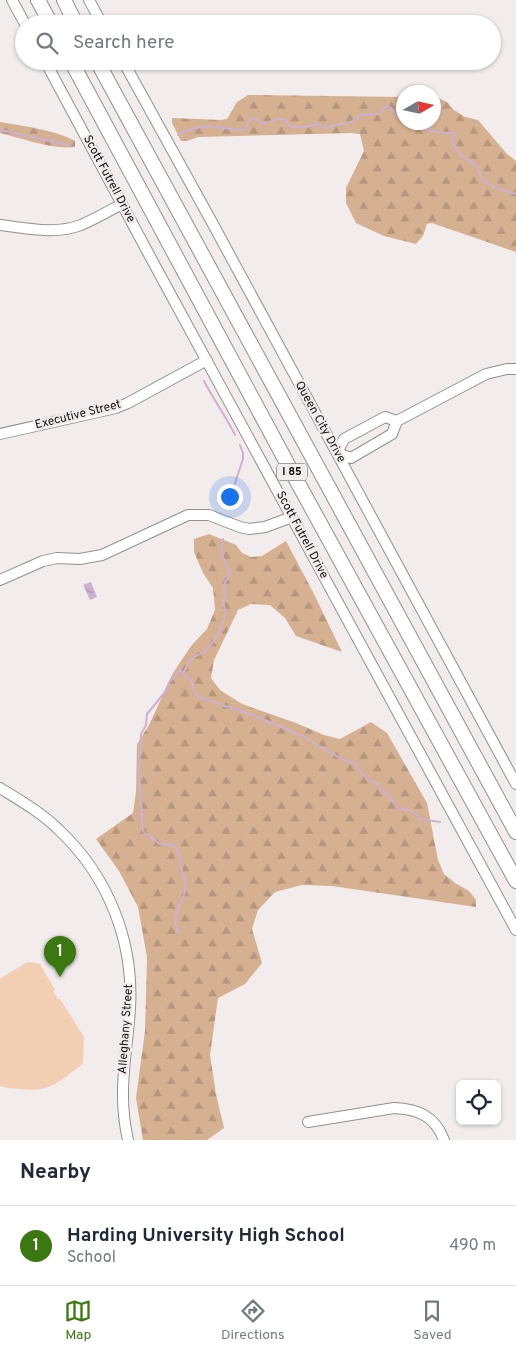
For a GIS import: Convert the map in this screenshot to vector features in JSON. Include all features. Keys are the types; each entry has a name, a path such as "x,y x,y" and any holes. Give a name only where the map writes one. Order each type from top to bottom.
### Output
{"highway":[{"path":"38,0 46,15"},
{"path":"64,0 72,15"},
{"name":"I 85","path":"76,70 287,463 516,881"},
{"name":"I 85","path":"102,70 516,832"}],"street":[{"path":"12,0 20,15"},
{"path":"89,0 97,15"},
{"name":"Scott Futrell Drive","path":"50,70 516,930"},
{"name":"Queen City Drive","path":"128,70 516,784"},
{"path":"0,225 49,230 67,229 81,225 122,204"},
{"name":"Executive Street","path":"0,434 116,408 207,360"},
{"path":"397,421 384,417 344,439 337,453 351,458 392,434 397,421 486,374 516,369"},
{"path":"0,580 43,561 57,558 80,559 102,555 188,515 209,515 240,527 249,528 265,527 292,516"},
{"name":"Alleghany Street","path":"0,788 41,814 73,843 84,856 101,883 117,918 129,966 130,1009 122,1096 128,1140"},
{"path":"308,1122 394,1108 407,1108 419,1112 430,1119 444,1140"}],"green space":[{"path":"248,95 396,97 396,130 441,130 441,99 447,102 454,110 465,117 478,120 507,154 516,161 516,252 432,223 427,224 423,236 416,244 384,236 356,223 346,203 346,188 364,151 360,134 198,137 181,141 172,123 172,118 227,119 237,102"},
{"path":"0,122 39,129 67,137 75,141 75,147 57,147 0,133"},
{"path":"209,534 236,545 242,553 251,557 262,556 286,541 342,652 296,636 285,618 270,605 251,604 238,610 214,660 211,678 220,690 242,704 324,735 340,739 371,722 387,733 427,803 438,860 444,874 469,891 476,900 476,907 332,886 302,885 275,892 258,910 252,929 262,963 245,984 218,998 210,1055 224,1128 207,1140 143,1140 136,1098 145,1031 147,957 138,907 119,871 96,839 133,813 136,792 137,744 149,725 173,673 191,646 207,629 215,610 213,588 203,573 194,552 194,539"}],"shaded area":[{"path":"27,962 40,964 55,990 53,991 84,1037 83,1063 54,1084 30,1090 0,1086 0,979"}],"water":[{"path":"91,582 97,597 90,600 83,585"}],"waterway":[{"path":"178,135 201,127 245,129 248,121 252,118 262,124 284,119 291,127 319,124 323,128 327,128 349,123 362,115 378,114 386,106 396,114"},
{"path":"0,130 69,145"},
{"path":"428,130 456,135 452,141 455,147 463,157 476,166 486,183 516,194"},
{"path":"204,381 235,435"},
{"path":"222,506 231,493 243,459 240,445"},
{"path":"183,673 191,659 205,651 214,641 224,619 224,588 230,574 221,550 223,539"},
{"path":"179,933 175,925 186,883 182,872 181,859 175,845 160,844 143,831 139,770 141,734 146,725 147,714 180,670 192,682 199,697 255,716 302,736 340,758 355,764 367,779 377,783 398,808 408,810 420,819 440,822"}],"place":[{"name":"Harding University High School","path":"60,977"}]}
